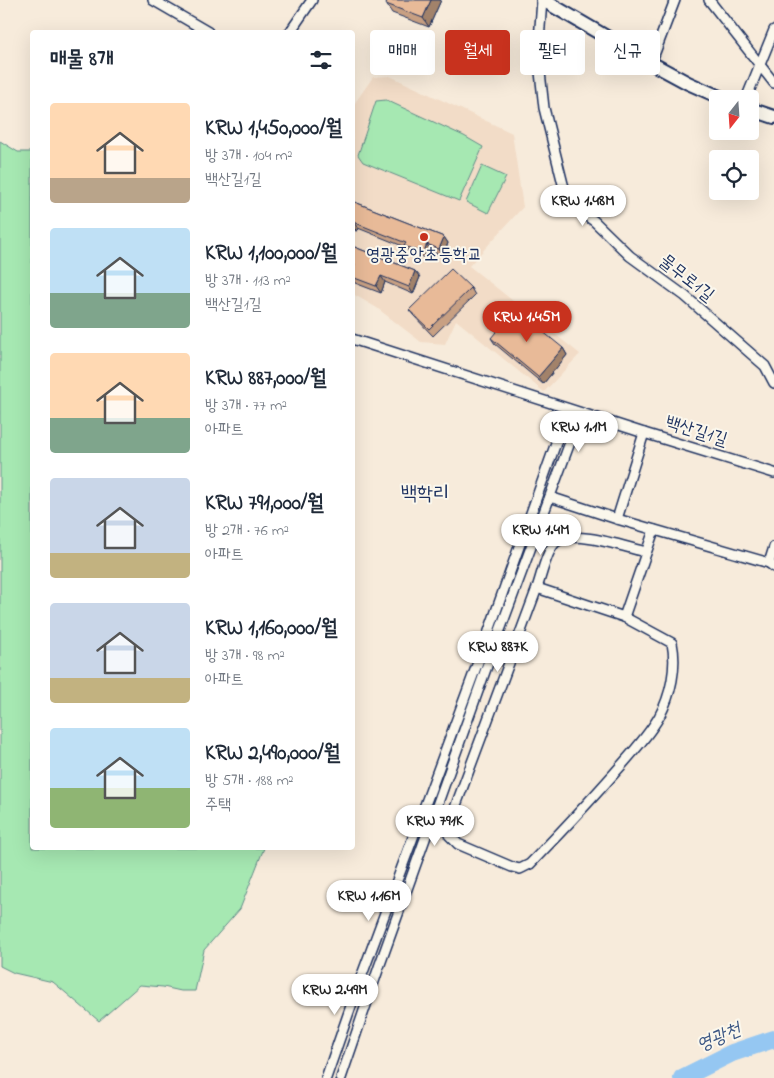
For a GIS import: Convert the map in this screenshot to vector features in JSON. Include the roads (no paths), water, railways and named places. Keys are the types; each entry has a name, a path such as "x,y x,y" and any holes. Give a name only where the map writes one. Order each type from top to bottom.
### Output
{"main road":[{"path":"542,0 595,31"},
{"path":"660,68 709,92"},
{"path":"759,112 774,117"}],"street":[{"path":"153,0 205,30"},
{"path":"291,30 312,0"},
{"name":"물무로1길","path":"542,0 538,54 544,108 563,184 570,204 594,221 630,256 685,296 765,366 774,383"},
{"path":"660,39 675,0"},
{"path":"709,0 774,83"},
{"path":"750,90 774,30"},
{"name":"백산길1길","path":"355,340 774,473"},
{"path":"326,1078 568,408"},
{"path":"341,1078 496,641 581,413"},
{"path":"617,519 644,433"},
{"path":"550,498 772,565 774,547"},
{"path":"624,617 654,530"},
{"path":"537,588 624,617 672,643 675,656 668,695 660,715 650,732 592,799 530,864 520,869 458,844 449,835 449,824 537,588 547,554 555,542 570,537 584,537 646,552"}],"waterway":[{"name":"영광천","path":"682,1078 732,1053 774,1039"}],"place":[{"name":"영광중앙초등학교","path":"424,237"}],"district":[{"name":"백학리","path":"425,494"}]}
